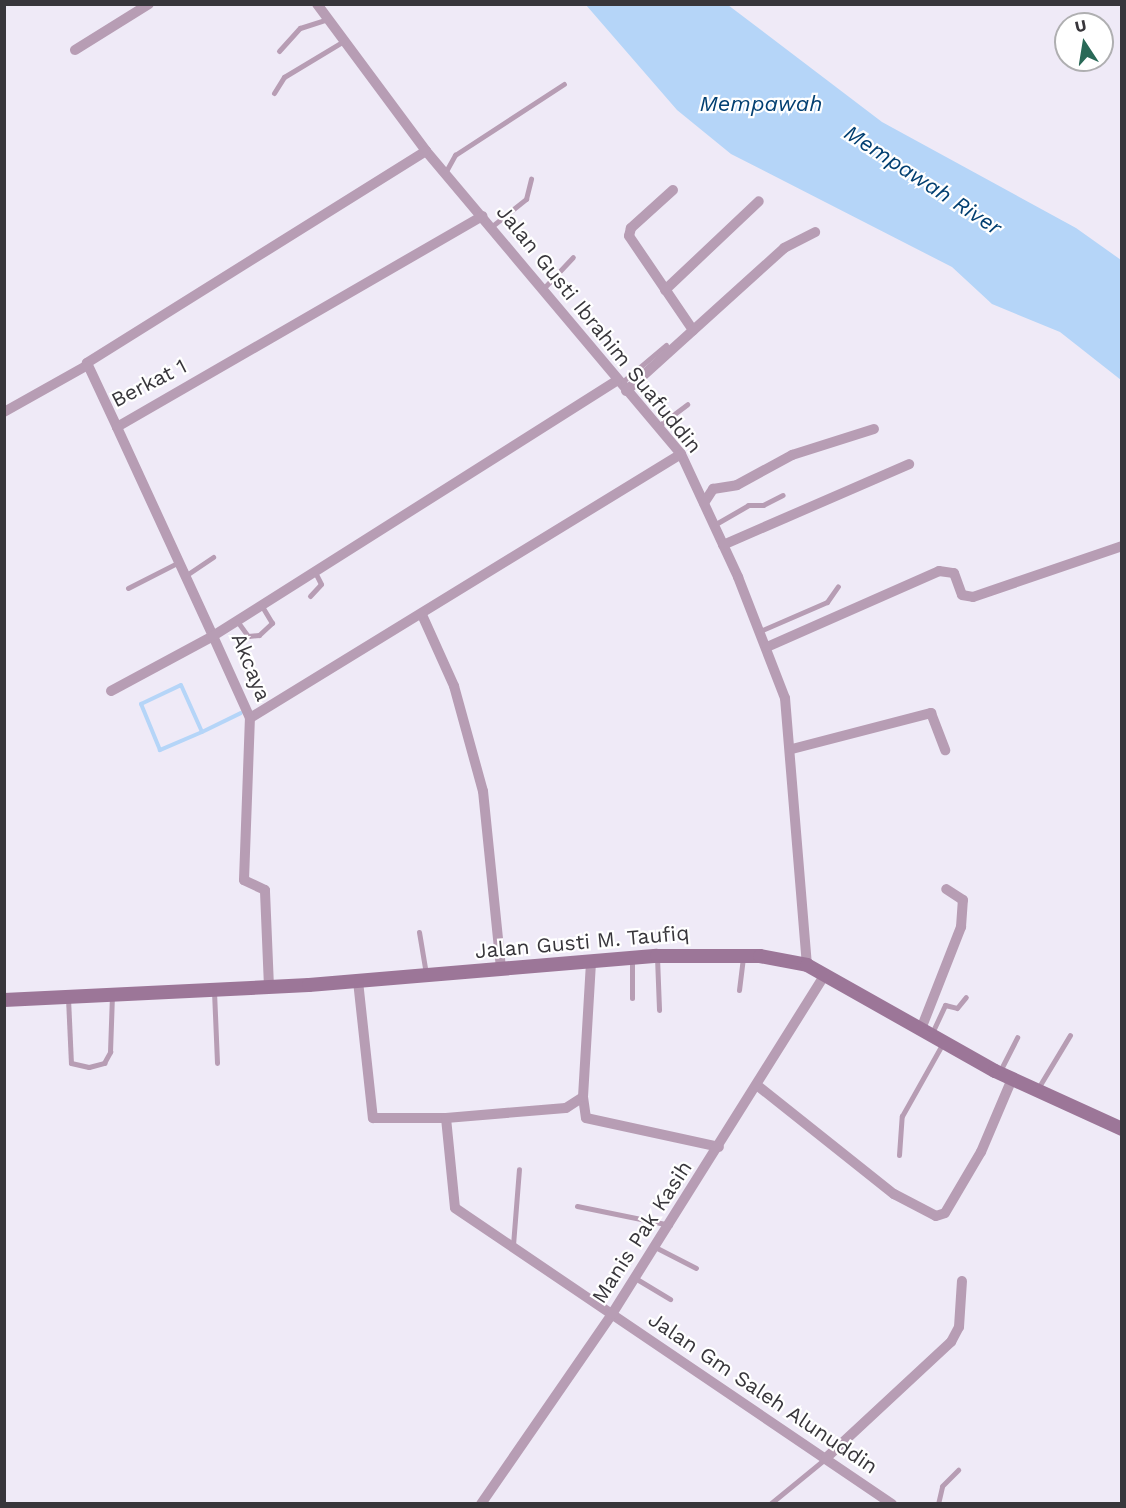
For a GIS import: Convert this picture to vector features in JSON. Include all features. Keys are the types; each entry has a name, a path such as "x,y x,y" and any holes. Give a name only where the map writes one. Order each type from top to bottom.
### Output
{"main road":[{"name":"Jalan Gusti M. Taufiq","path":"4,1000 269,987 657,956 743,954 807,965 1005,1076 1122,1129"}],"street":[{"path":"75,50 149,4"},
{"name":"Jalan Gusti Ibrahim Suafuddin","path":"317,4 426,151 483,216 621,386 681,454 767,647 785,698 792,749 807,965"},
{"path":"4,412 86,366 426,151"},
{"path":"673,190 630,232 665,290 693,330"},
{"path":"665,290 759,201"},
{"name":"Berkat 1","path":"86,366 117,427 483,216"},
{"name":"Akcaya","path":"681,454 423,617 250,718 213,636 621,386 693,330 784,248 814,232"},
{"path":"111,691 213,636 117,427"},
{"path":"704,503 713,489 737,485 792,455 874,429"},
{"path":"723,545 909,464"},
{"path":"767,647 939,571 954,573 962,595 973,597 1122,546"},
{"path":"423,617 458,696 483,791 501,969"},
{"path":"792,749 931,713 945,750"},
{"path":"250,718 244,880 265,890 269,987"},
{"path":"926,1032 962,927 963,900 945,889"},
{"path":"591,961 583,1097 585,1118 719,1148"},
{"name":"Manis Pak Kasih","path":"481,1503 612,1314 670,1225 825,975"},
{"path":"358,981 373,1118 446,1118 566,1108 583,1097"},
{"path":"758,1086 894,1194 936,1216 945,1213 981,1152 1005,1076"},
{"name":"Jalan Gm Saleh Alunuddin","path":"446,1118 454,1208 513,1245 892,1503"},
{"path":"826,1458 951,1342 959,1327 962,1281"}],"lane":[{"path":"279,51 300,28 328,19"},
{"path":"274,93 279,81 344,41"},
{"path":"445,173 455,155 564,84"},
{"path":"491,227 526,199 531,179"},
{"path":"543,290 573,257"},
{"path":"621,386 666,345"},
{"path":"657,427 687,404"},
{"path":"714,525 748,505 763,506 783,495"},
{"path":"185,576 213,557"},
{"path":"128,588 179,562"},
{"path":"310,597 321,584 315,572"},
{"path":"760,631 827,602 838,586"},
{"path":"237,621 248,636 259,635 272,622 261,606"},
{"path":"419,932 426,975"},
{"path":"739,990 743,954"},
{"path":"657,956 659,1010"},
{"path":"632,958 632,998"},
{"path":"214,990 217,1063"},
{"path":"68,997 71,1063 89,1067 104,1063 110,1052 112,995"},
{"path":"926,1032 945,1005 957,1008 966,997"},
{"path":"1037,1091 1070,1035"},
{"path":"1005,1076 1017,1036"},
{"path":"899,1155 902,1116 944,1042"},
{"path":"513,1245 519,1169"},
{"path":"577,1206 670,1225"},
{"path":"655,1247 696,1268"},
{"path":"635,1278 670,1299"},
{"path":"770,1503 826,1458"},
{"path":"938,1503 942,1486 958,1470"}],"water":[{"name":"Mempawah","path":"586,5 728,5 882,122 1076,228 1121,260 1121,380 1060,332 992,304 952,267 731,154 677,110"}],"waterway":[{"path":"202,732 160,750 141,704 181,685 202,732 241,713"}],"water label":[{"name":"Mempawah River","path":"923,180"}]}
